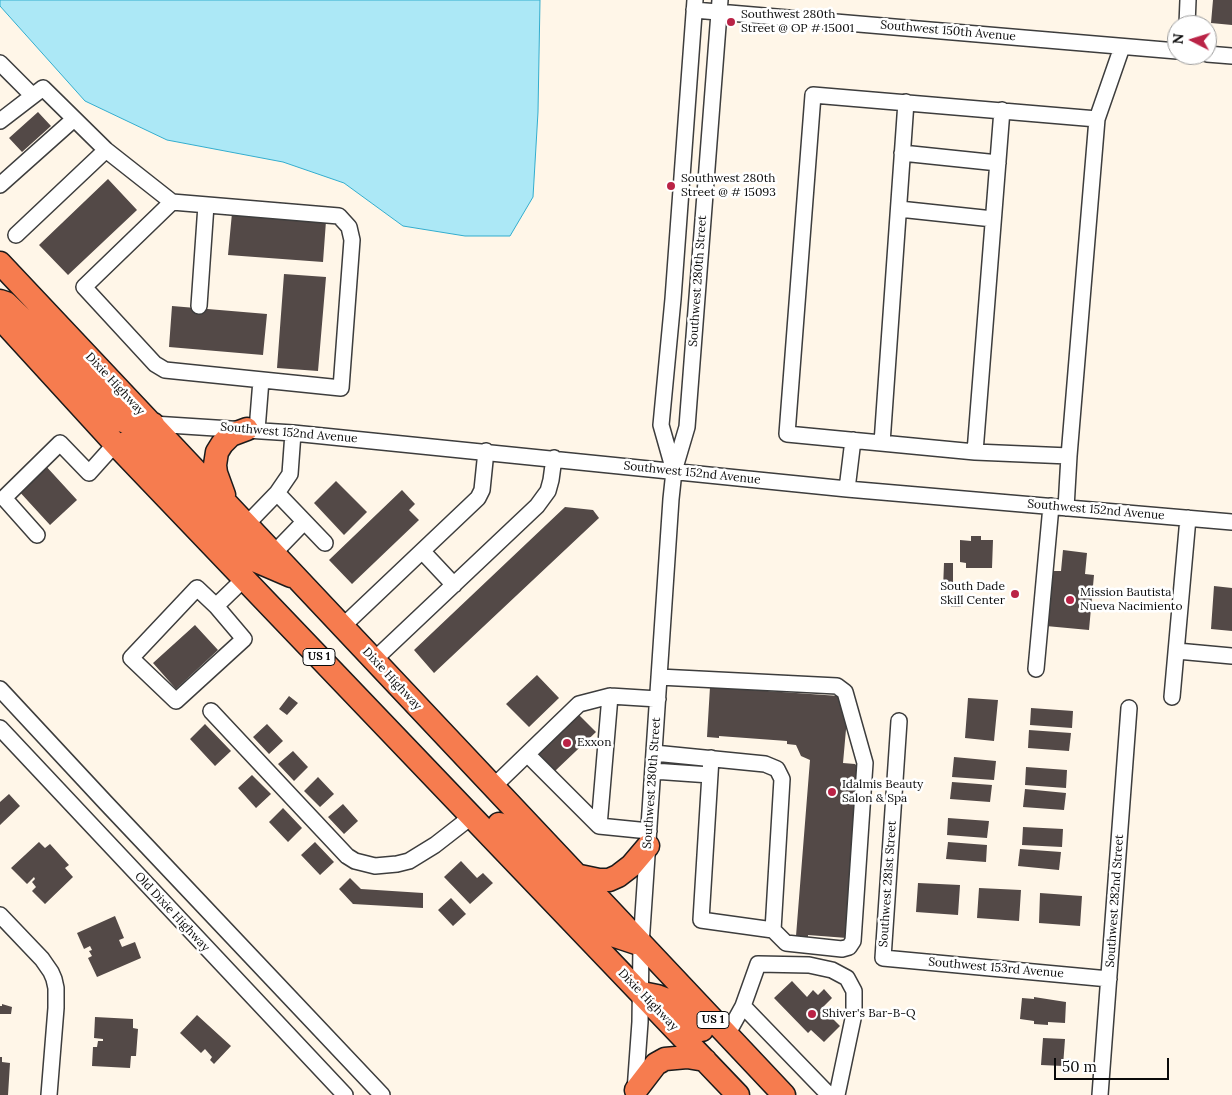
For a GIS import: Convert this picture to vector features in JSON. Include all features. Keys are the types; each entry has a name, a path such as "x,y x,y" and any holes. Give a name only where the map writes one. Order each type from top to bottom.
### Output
{"highway":[{"name":"Dixie Highway","path":"0,263 784,1095"},
{"path":"0,301 6,304 35,331 120,420 130,424 153,424"},
{"name":"Dixie Highway","path":"0,318 117,446 738,1095"},
{"path":"227,503 216,473 217,452 231,435 252,429"},
{"path":"117,446 127,442 137,442 148,449 220,527 256,561 301,581"},
{"path":"472,817 489,814 603,929 617,937 641,944"},
{"path":"576,875 599,880 609,880 618,876 631,866 648,839"},
{"path":"641,993 670,1001 686,1013 764,1095"},
{"path":"635,1093 656,1064 665,1059 687,1057 705,1060"}],"street":[{"path":"1187,15 1188,0"},
{"name":"Southwest 150th Avenue","path":"695,5 1167,50"},
{"name":"Southwest 280th Street","path":"674,471 661,426 673,299 695,5"},
{"name":"Southwest 280th Street","path":"635,1093 641,993 641,944 674,471 687,427 719,6"},
{"path":"1066,508 1097,119 1122,47"},
{"path":"1217,55 1232,56"},
{"path":"0,63 32,95"},
{"path":"0,121 43,88 106,150 172,202 339,216 350,226 352,240 341,388 165,370 155,364 84,287 172,202"},
{"path":"1069,456 975,452 787,434 813,95 1097,119"},
{"path":"882,443 906,102"},
{"path":"975,452 1002,110"},
{"path":"0,185 74,120"},
{"path":"16,235 106,150"},
{"path":"902,153 998,163"},
{"path":"682,162 707,165"},
{"path":"198,306 206,205"},
{"path":"898,209 993,219"},
{"path":"673,299 697,300"},
{"path":"252,429 261,380"},
{"name":"Southwest 152nd Avenue","path":"153,424 252,429 847,488 1232,522"},
{"path":"247,524 277,493 290,474 293,433"},
{"path":"847,488 853,440"},
{"path":"37,535 4,498 60,443 89,473 117,446"},
{"path":"343,626 478,498 482,490 486,451"},
{"path":"374,660 543,499 552,480 554,458"},
{"path":"277,493 325,543"},
{"path":"1036,669 1051,506"},
{"path":"1172,697 1188,518"},
{"path":"274,553 304,522"},
{"path":"423,552 454,585"},
{"path":"216,606 244,579"},
{"path":"197,588 216,606 244,639 176,702 131,658 197,588"},
{"path":"1177,651 1232,656"},
{"path":"659,677 837,686 845,692 865,763 853,941 849,947 846,949 786,942 773,930 701,920 711,758"},
{"path":"0,689 382,1095"},
{"path":"494,787 580,704 610,696 658,699"},
{"path":"599,826 610,696"},
{"name":"Southwest 282nd Street","path":"1100,1095 1129,708"},
{"path":"211,710 347,856 354,861 375,866 409,861 435,845 472,817"},
{"name":"Southwest 281st Street","path":"883,958 899,721"},
{"name":"Old Dixie Highway","path":"0,728 345,1095"},
{"path":"528,754 599,826 648,839"},
{"path":"654,754 765,764 777,769 782,779 773,930"},
{"path":"653,770 710,775"},
{"path":"0,915 42,959 54,979 56,1008 50,1095"},
{"name":"Southwest 153rd Avenue","path":"883,958 1109,979"},
{"path":"727,1035 743,1006 758,964 809,965 832,970 847,978 854,991 854,1014 837,1095"},
{"path":"743,1006 829,1095"}],"water":[{"path":"0,0 540,0 538,112 533,197 510,236 465,236 403,226 344,183 283,162 167,140 85,101 0,6"}],"building":[{"path":"1213,0 1232,0 1232,25 1217,24 1217,15 1212,15"},
{"path":"38,112 51,126 22,152 9,138"},
{"path":"108,179 137,210 68,275 39,245"},
{"path":"232,213 326,221 323,262 228,255"},
{"path":"284,274 326,277 318,371 277,368"},
{"path":"172,306 267,314 263,355 169,347"},
{"path":"44,464 77,500 50,525 17,489"},
{"path":"336,481 367,512 344,535 314,503"},
{"path":"402,490 415,504 409,510 419,520 352,584 329,560"},
{"path":"565,507 593,510 599,518 434,673 414,650"},
{"path":"971,536 981,536 981,540 993,540 992,568 966,568 966,563 960,562 960,540 971,541"},
{"name":"Mission Bautista Nueva Nacimiento","path":"1063,550 1087,553 1085,574 1094,575 1089,630 1046,626 1051,571 1061,571"},
{"path":"944,563 953,563 953,590 943,589"},
{"path":"1214,586 1232,588 1232,631 1211,629"},
{"path":"951,599 961,599 961,607 951,607"},
{"path":"195,625 218,650 176,689 153,663"},
{"path":"537,675 559,698 529,727 506,704"},
{"path":"710,687 839,696 848,707 843,763 855,764 859,768 847,938 796,936 810,760 801,756 796,745 787,744 787,741 719,736 719,738 707,737"},
{"path":"289,696 298,703 287,715 279,709"},
{"path":"968,698 998,700 994,741 965,738"},
{"path":"1031,708 1073,711 1072,728 1030,725"},
{"name":"Exxon","path":"579,715 596,732 555,771 539,754"},
{"path":"205,724 231,751 215,766 190,739"},
{"path":"267,724 283,741 269,754 253,737"},
{"path":"1029,730 1071,733 1069,751 1028,748"},
{"path":"293,751 308,767 294,781 278,764"},
{"path":"954,757 996,761 994,780 952,777"},
{"path":"1026,767 1067,770 1066,788 1025,785"},
{"path":"252,775 271,794 256,808 238,788"},
{"path":"318,777 334,794 320,807 304,791"},
{"path":"952,782 992,785 990,802 950,799"},
{"path":"1025,789 1066,793 1064,810 1023,807"},
{"path":"9,794 20,806 0,825 0,802"},
{"path":"343,804 358,821 344,834 328,817"},
{"path":"283,808 302,828 288,842 269,822"},
{"path":"948,818 989,821 987,838 947,835"},
{"path":"1023,827 1063,829 1062,847 1022,845"},
{"path":"39,842 45,848 50,844 69,865 65,868 73,877 45,904 32,891 36,887 32,882 35,879 34,877 27,884 11,868"},
{"path":"315,842 334,862 320,875 301,855"},
{"path":"948,842 987,845 986,862 946,859"},
{"path":"1020,849 1061,852 1059,870 1018,866"},
{"path":"461,861 477,878 483,873 493,883 470,904 444,877"},
{"path":"350,878 361,889 423,893 423,908 353,904 339,889"},
{"path":"918,883 960,885 958,915 916,912"},
{"path":"979,888 1021,890 1019,921 977,918"},
{"path":"1040,893 1082,896 1080,926 1039,923"},
{"path":"451,898 466,914 453,926 438,910"},
{"path":"115,916 124,938 119,940 122,947 135,942 141,958 97,977 88,958 92,956 89,951 92,950 90,946 84,949 77,933"},
{"path":"792,981 807,997 813,990 818,995 824,989 832,998 822,1008 840,1026 824,1042 811,1030 808,1033 774,998"},
{"path":"1034,997 1066,1002 1065,1023 1048,1022 1048,1025 1034,1024 1034,1021 1020,1019 1022,998 1034,999"},
{"path":"2,1004 12,1007 11,1014 0,1014 0,1006"},
{"path":"197,1015 231,1046 214,1064 210,1060 212,1057 205,1049 201,1053 180,1033"},
{"path":"95,1017 133,1019 133,1028 138,1029 136,1056 131,1056 130,1068 92,1066 93,1047 97,1047 98,1041 103,1041 103,1039 94,1038"},
{"path":"1043,1038 1065,1039 1063,1066 1041,1065"},
{"path":"0,1057 2,1057 2,1062 10,1063 8,1095 0,1095"}],"place":[{"name":"Southwest 280th Street @ OP # 15001","path":"731,22"},
{"name":"Southwest 280th Street @ # 15093","path":"671,186"},
{"name":"South Dade Skill Center","path":"1015,594"},
{"name":"Mission Bautista Nueva Nacimiento","path":"1070,600"},
{"name":"Exxon","path":"567,743"},
{"name":"Idalmis Beauty Salon & Spa","path":"832,792"},
{"name":"Shiver's Bar-B-Q","path":"812,1014"}]}
